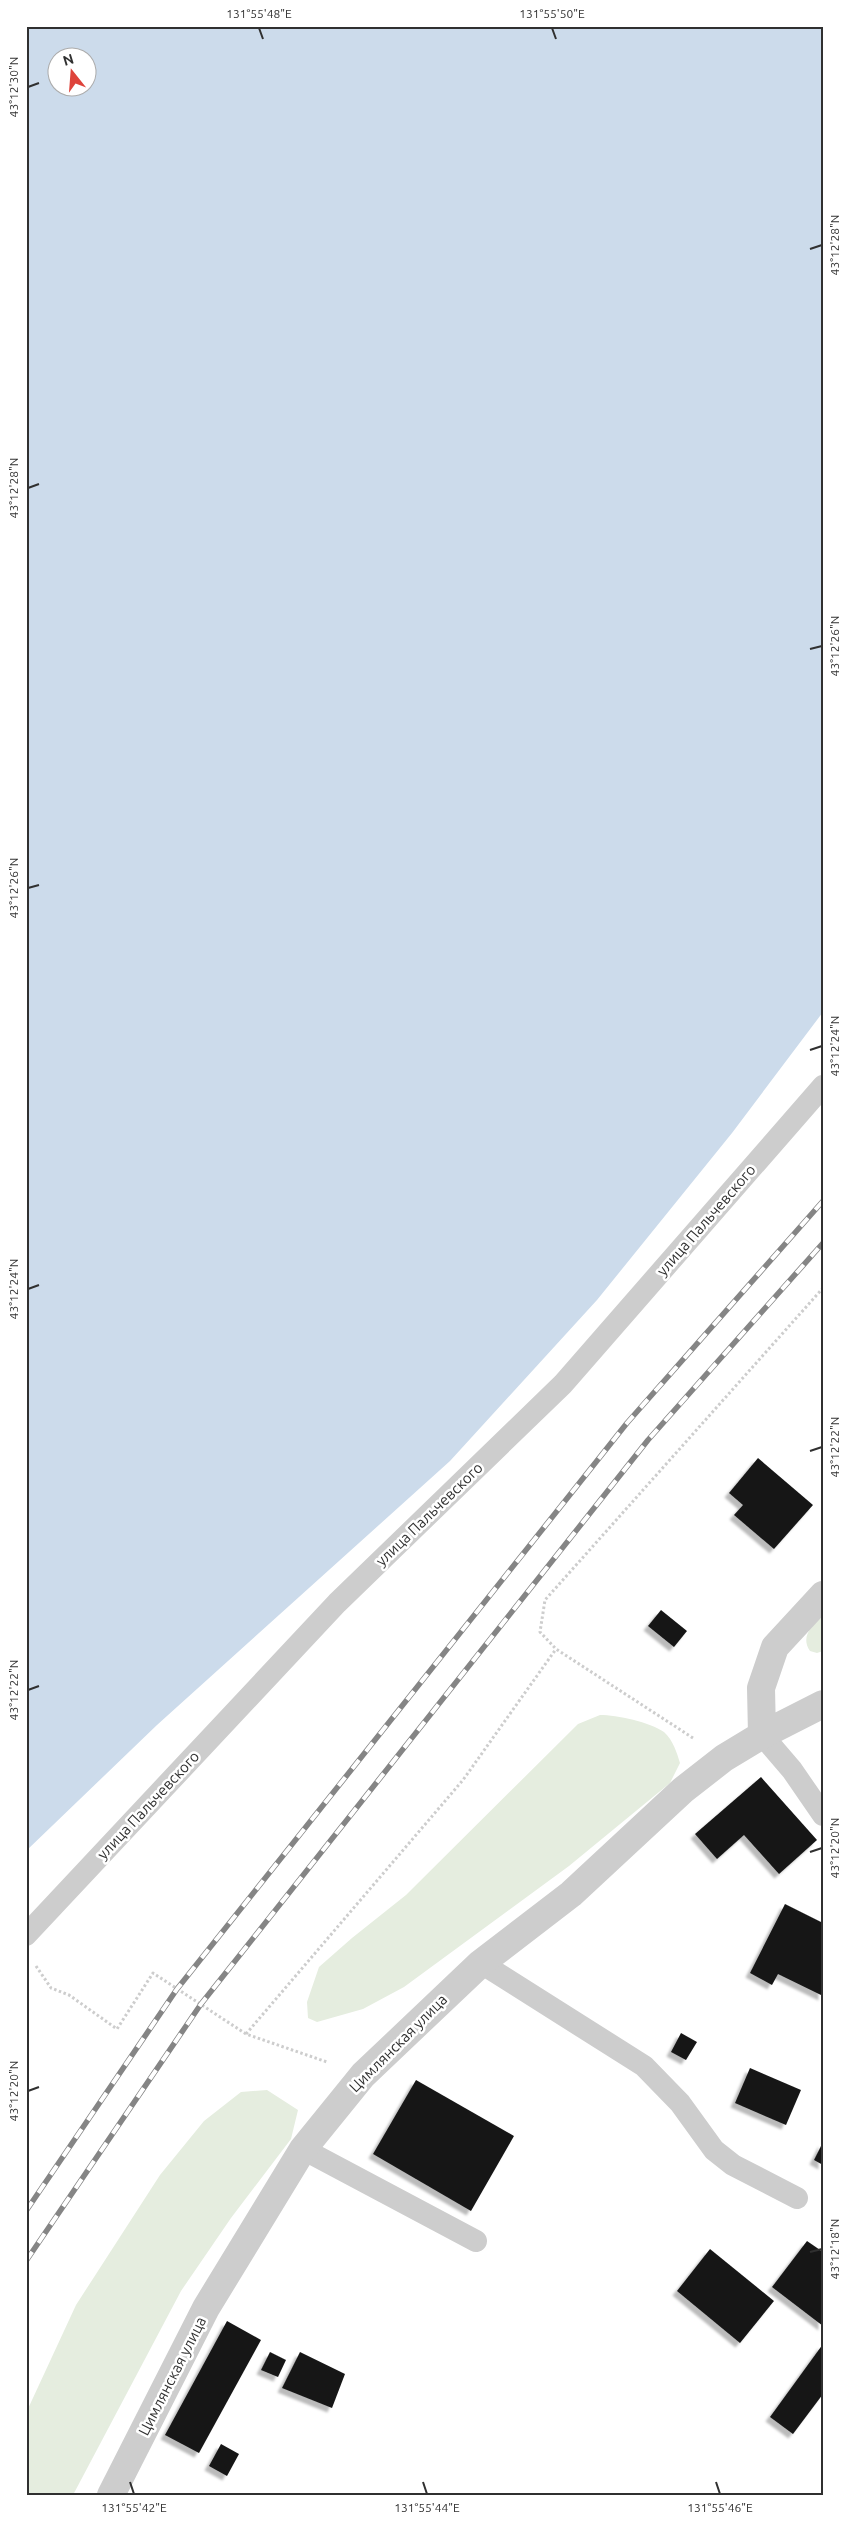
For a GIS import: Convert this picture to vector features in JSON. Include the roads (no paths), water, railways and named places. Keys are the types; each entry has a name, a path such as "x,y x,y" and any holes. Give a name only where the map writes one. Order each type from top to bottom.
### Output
{"street":[{"path":"762,1735 761,1688 776,1647 823,1595"},
{"name":"Цимлянская улица","path":"111,2495 206,2308 304,2149 363,2075 481,1962 571,1894 682,1790 724,1758 762,1735 823,1704"}],"lane":[{"name":"улица Пальчевского","path":"26,1935 337,1603 563,1384 823,1086"},
{"path":"762,1735 792,1770 823,1815"},
{"path":"481,1962 644,2066 680,2103 714,2150 733,2165 797,2198"},
{"path":"304,2149 476,2241"}],"water":[{"path":"26,26 823,26 823,1012 732,1133 597,1300 450,1461 157,1725 26,1851"}],"railway":[{"path":"26,2211 177,1989 627,1423 823,1201"},
{"path":"26,2261 201,2004 648,1440 823,1243"}]}
